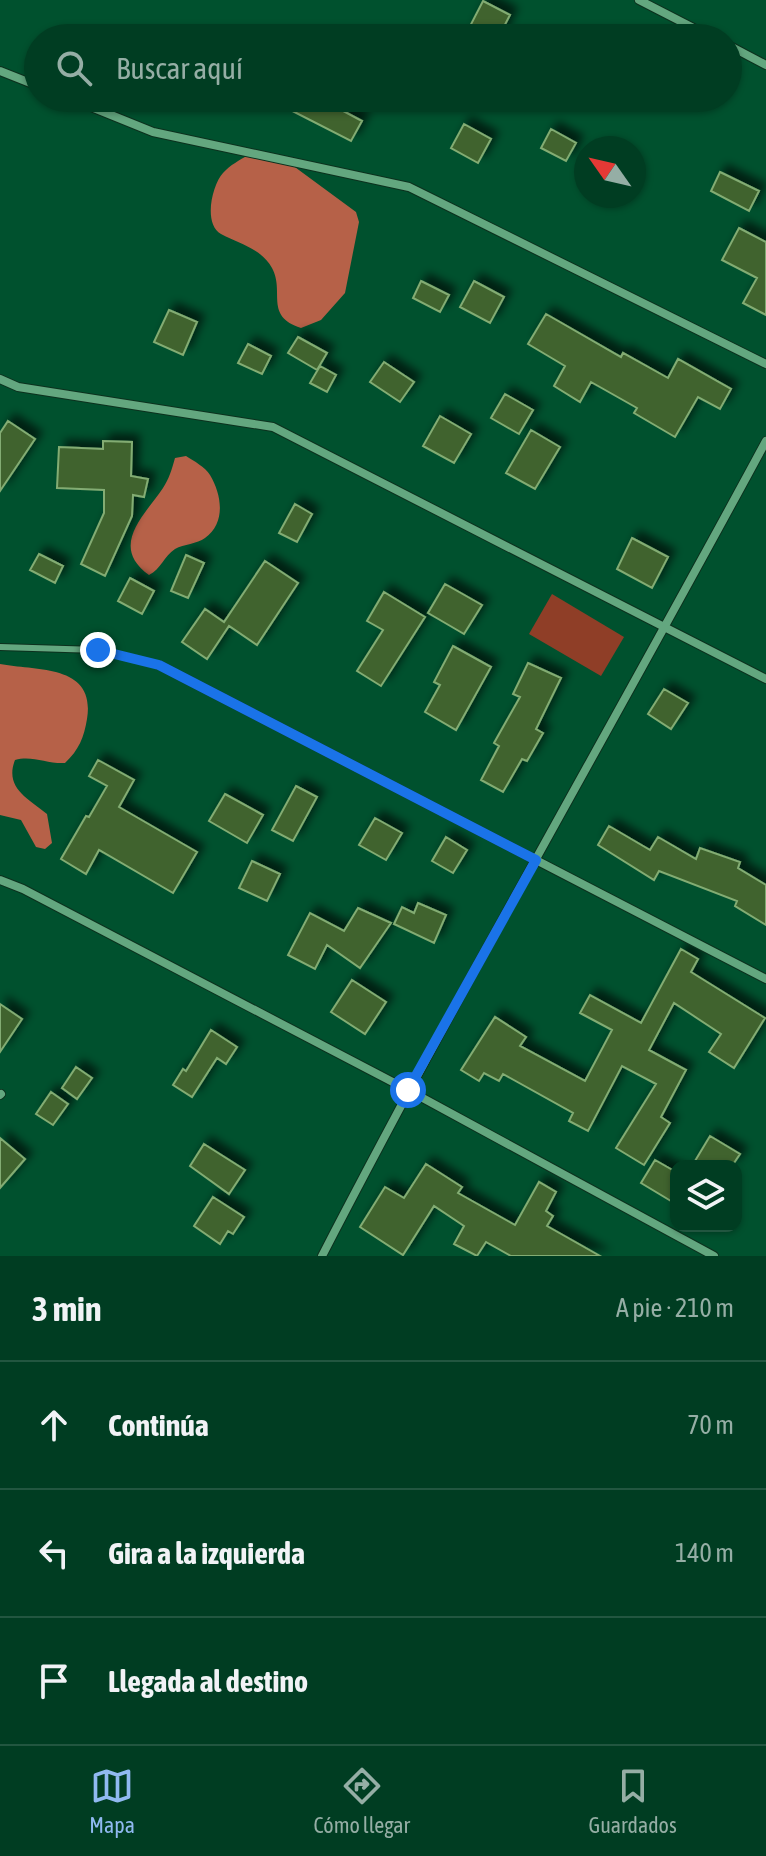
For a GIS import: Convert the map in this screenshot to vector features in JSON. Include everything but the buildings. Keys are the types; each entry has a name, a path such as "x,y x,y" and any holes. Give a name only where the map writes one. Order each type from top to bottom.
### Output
{"street":[{"path":"639,0 686,24"},
{"path":"742,52 766,65"},
{"path":"0,71 24,80"},
{"path":"104,112 153,132 409,187 766,364"},
{"path":"0,379 18,387 273,427 766,679"},
{"path":"322,1256 408,1090 766,441"},
{"path":"159,665 766,979"},
{"path":"0,880 23,889 408,1090 714,1256"}],"lane":[{"path":"0,647 98,650 159,665"}],"shaded area":[{"path":"248,155 288,162 356,212 359,222 345,293 321,320 301,328 290,323 279,310 275,277 267,261 256,251 221,234 212,222 211,204 219,179"},
{"path":"186,456 210,475 219,500 219,517 212,532 205,538 175,549 149,575 137,564 132,553 134,531 165,485 175,458"},
{"path":"552,594 624,637 601,676 529,634"},
{"path":"0,664 46,670 73,679 82,688 87,701 87,719 82,737 65,763 27,758 15,760 12,770 20,792 47,814 52,843 45,849 36,847 21,820 0,815"}],"route":[{"path":"98,650 159,665 536,860 408,1090"}]}
